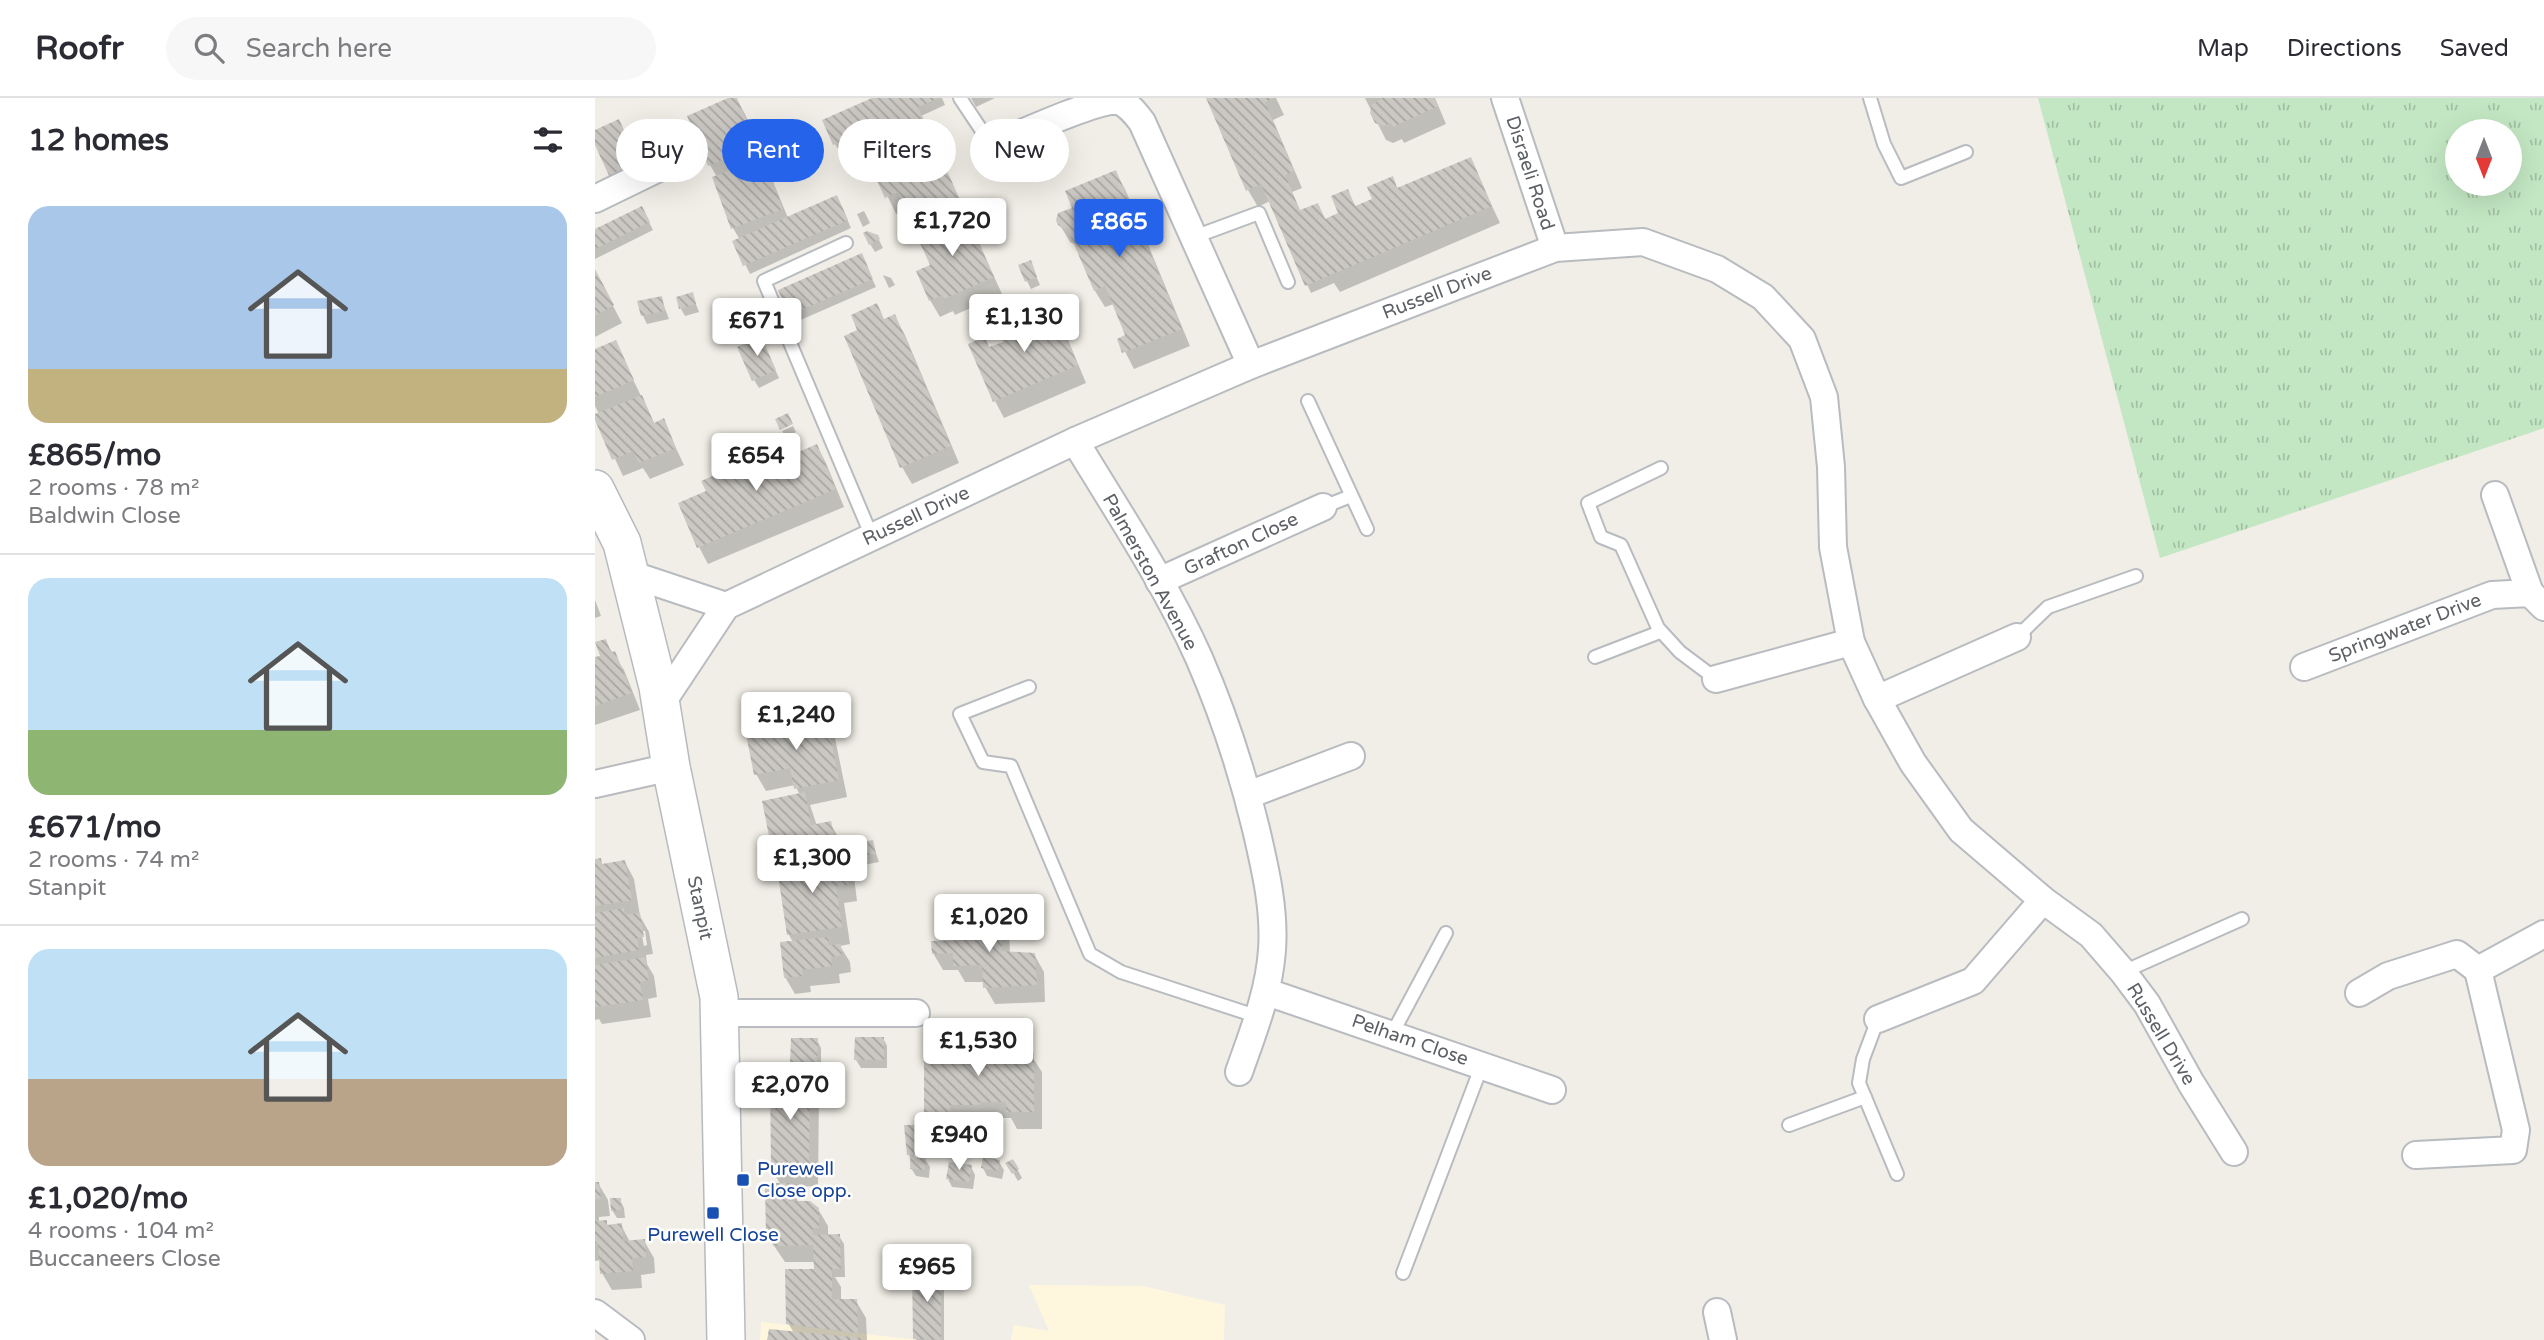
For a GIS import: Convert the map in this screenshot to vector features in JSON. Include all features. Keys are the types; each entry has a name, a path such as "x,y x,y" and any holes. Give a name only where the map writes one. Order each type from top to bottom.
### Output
{"street":[{"name":"Disraeli Road","path":"1505,98 1555,248"},
{"path":"1053,119 1092,102 1116,99 1133,103 1251,365"},
{"path":"595,199 630,182"},
{"name":"Russell Drive","path":"726,606 1075,441 1251,365 1555,248 1643,242 1717,269 1763,297 1802,339 1824,397 1831,467 1833,547 1851,642 1877,699 1913,763 1961,830 2043,900 2091,935 2123,972 2147,1004 2190,1083 2234,1152"},
{"name":"Palmerston Avenue","path":"1075,441 1160,581 1198,656 1248,795 1263,860 1272,928 1263,1004 1239,1072"},
{"name":"Stanpit","path":"595,489 622,543 661,704 671,767 719,997 726,1340"},
{"path":"2495,495 2537,600"},
{"name":"Grafton Close","path":"1160,581 1323,507"},
{"path":"629,574 726,606 661,704"},
{"name":"Springwater Drive","path":"2304,667 2491,595 2537,600"},
{"path":"1877,699 2017,637"},
{"path":"1716,679 1851,642"},
{"path":"1248,795 1351,756"},
{"path":"595,784 671,767"},
{"path":"1878,1019 1973,981 2043,900"},
{"path":"2478,970 2544,933"},
{"path":"2359,993 2388,976 2457,954 2478,970 2516,1130 2513,1150 2416,1155"},
{"name":"Pelham Close","path":"1263,1004 1392,1034 1552,1090"},
{"path":"720,1013 916,1013"},
{"path":"1717,1312 1723,1340"},
{"path":"595,1313 631,1340"}],"lane":[{"path":"960,98 974,119"},
{"path":"1870,98 1884,144 1901,178 1966,152"},
{"path":"1194,237 1259,213 1287,282"},
{"path":"846,243 764,281 871,537"},
{"path":"1308,401 1367,529"},
{"path":"1661,468 1588,503 1601,537 1621,545 1660,632 1680,652 1716,679"},
{"path":"1323,507 1351,496"},
{"path":"2017,637 2048,607 2136,576"},
{"path":"1595,657 1660,632"},
{"path":"1029,687 960,714 983,762 1010,766 1090,954 1121,972 1263,1004"},
{"path":"2123,972 2242,919"},
{"path":"1392,1034 1446,933"},
{"path":"1878,1019 1863,1059 1859,1083 1897,1174"},
{"path":"1403,1273 1482,1065"},
{"path":"1789,1125 1865,1097"}],"shaded area":[{"path":"1029,1285 1143,1286 1225,1305 1224,1340 1011,1340 1014,1325 1049,1331"},
{"path":"761,1322 918,1340 760,1340"}],"green space":[{"path":"2038,98 2544,98 2544,428 2160,558"}],"building":[{"path":"728,98 737,98 746,119 722,119 722,160 708,166 708,119 688,119 687,116"},
{"path":"872,98 939,98 918,107 923,119 838,119 838,143 833,145 824,119"},
{"path":"1206,98 1274,98 1265,102 1294,171 1285,175 1300,210 1318,203 1325,219 1338,213 1331,196 1348,189 1355,206 1372,199 1367,187 1393,176 1397,188 1471,157 1492,206 1305,286 1261,184 1246,191"},
{"path":"1380,98 1434,98 1438,106 1393,127 1391,123 1383,126 1375,123 1370,113 1372,104 1381,100"},
{"path":"616,120 616,178 611,180 595,145 595,130"},
{"path":"1116,170 1182,329 1122,353 1117,339 1125,335 1105,286 1094,291 1067,228 1058,225 1056,220 1058,213 1072,208 1065,191"},
{"path":"722,173 722,182 773,182 783,209 731,229 712,177"},
{"path":"878,182 952,182 962,204 912,226 898,192 885,198"},
{"path":"837,195 848,220 743,266 732,241"},
{"path":"642,206 650,222 595,249 595,229"},
{"path":"965,210 994,277 944,299 942,295 929,301 916,271 930,265 915,232"},
{"path":"867,231 878,235 880,239 869,245 863,233"},
{"path":"862,253 873,279 789,315 778,290"},
{"path":"1031,260 1037,277 1025,282 1018,265"},
{"path":"595,269 614,305 595,316"},
{"path":"693,292 696,304 679,309 676,297"},
{"path":"662,296 665,311 641,316 637,301"},
{"path":"877,303 884,319 895,314 951,446 900,468 844,336 857,330 851,315"},
{"path":"1052,304 1078,365 993,402 968,344 985,337 989,347 1003,342 999,333 1001,326 1017,319 1025,322 1027,327 1031,313"},
{"path":"761,336 776,370 752,381 737,347"},
{"path":"616,340 634,380 595,397 595,349"},
{"path":"642,395 654,423 664,418 676,448 639,463 633,451 612,460 595,414"},
{"path":"788,413 793,424 780,430 775,419"},
{"path":"817,444 836,489 697,548 678,503 706,491 701,481 785,445 789,456"},
{"path":"606,639 611,653 615,651 632,693 595,706 595,657 600,656 595,642"},
{"path":"826,714 839,780 794,789 790,768 754,775 746,734 805,723 804,718"},
{"path":"805,792 811,825 831,821 838,853 775,866 762,801"},
{"path":"873,840 876,854 848,859 845,845"},
{"path":"601,858 602,864 625,860 632,900 595,906 595,859"},
{"path":"845,858 849,885 836,886 842,927 787,935 777,868"},
{"path":"624,908 625,915 640,913 644,937 637,938 639,950 595,958 595,913"},
{"path":"1001,915 1002,951 1035,953 1037,985 983,988 982,965 953,966 953,953 932,954 931,941 963,940 961,917"},
{"path":"828,937 829,945 841,944 842,955 831,957 832,966 802,970 803,976 784,978 780,942"},
{"path":"645,957 649,980 640,982 643,1000 595,1007 595,965"},
{"path":"855,1037 884,1037 884,1060 854,1060"},
{"path":"791,1038 818,1038 817,1064 790,1063"},
{"path":"979,1039 995,1039 995,1051 1006,1051 1006,1039 1023,1039 1023,1053 1034,1053 1034,1112 1006,1112 1006,1102 979,1102 979,1105 950,1105 950,1120 924,1120 924,1042 941,1042 941,1054 950,1054 950,1044 969,1044 969,1054 979,1054"},
{"path":"770,1074 810,1075 809,1170 771,1170"},
{"path":"904,1125 918,1125 915,1155 907,1155"},
{"path":"911,1157 926,1158 925,1170 910,1169"},
{"path":"983,1157 1000,1160 998,1171 981,1168"},
{"path":"1013,1159 1019,1169 1012,1174 1005,1163"},
{"path":"949,1162 972,1165 969,1182 946,1179"},
{"path":"595,1182 599,1182 601,1199 595,1200"},
{"path":"765,1183 789,1183 789,1201 810,1201 819,1208 819,1228 813,1228 813,1235 840,1234 841,1269 832,1269 832,1299 857,1299 858,1333 786,1324 785,1269 814,1269 813,1245 773,1246 773,1238 766,1238"},
{"path":"610,1198 621,1198 621,1210 611,1211"},
{"path":"607,1220 607,1225 622,1223 623,1241 645,1239 646,1257 632,1258 633,1271 600,1274 595,1221"},
{"path":"912,1267 941,1272 941,1340 913,1339"},
{"path":"769,1329 862,1338 862,1340 767,1340"}],"place":[{"name":"Purewell Close opp.","path":"743,1180"},
{"name":"Purewell Close","path":"713,1213"}]}
